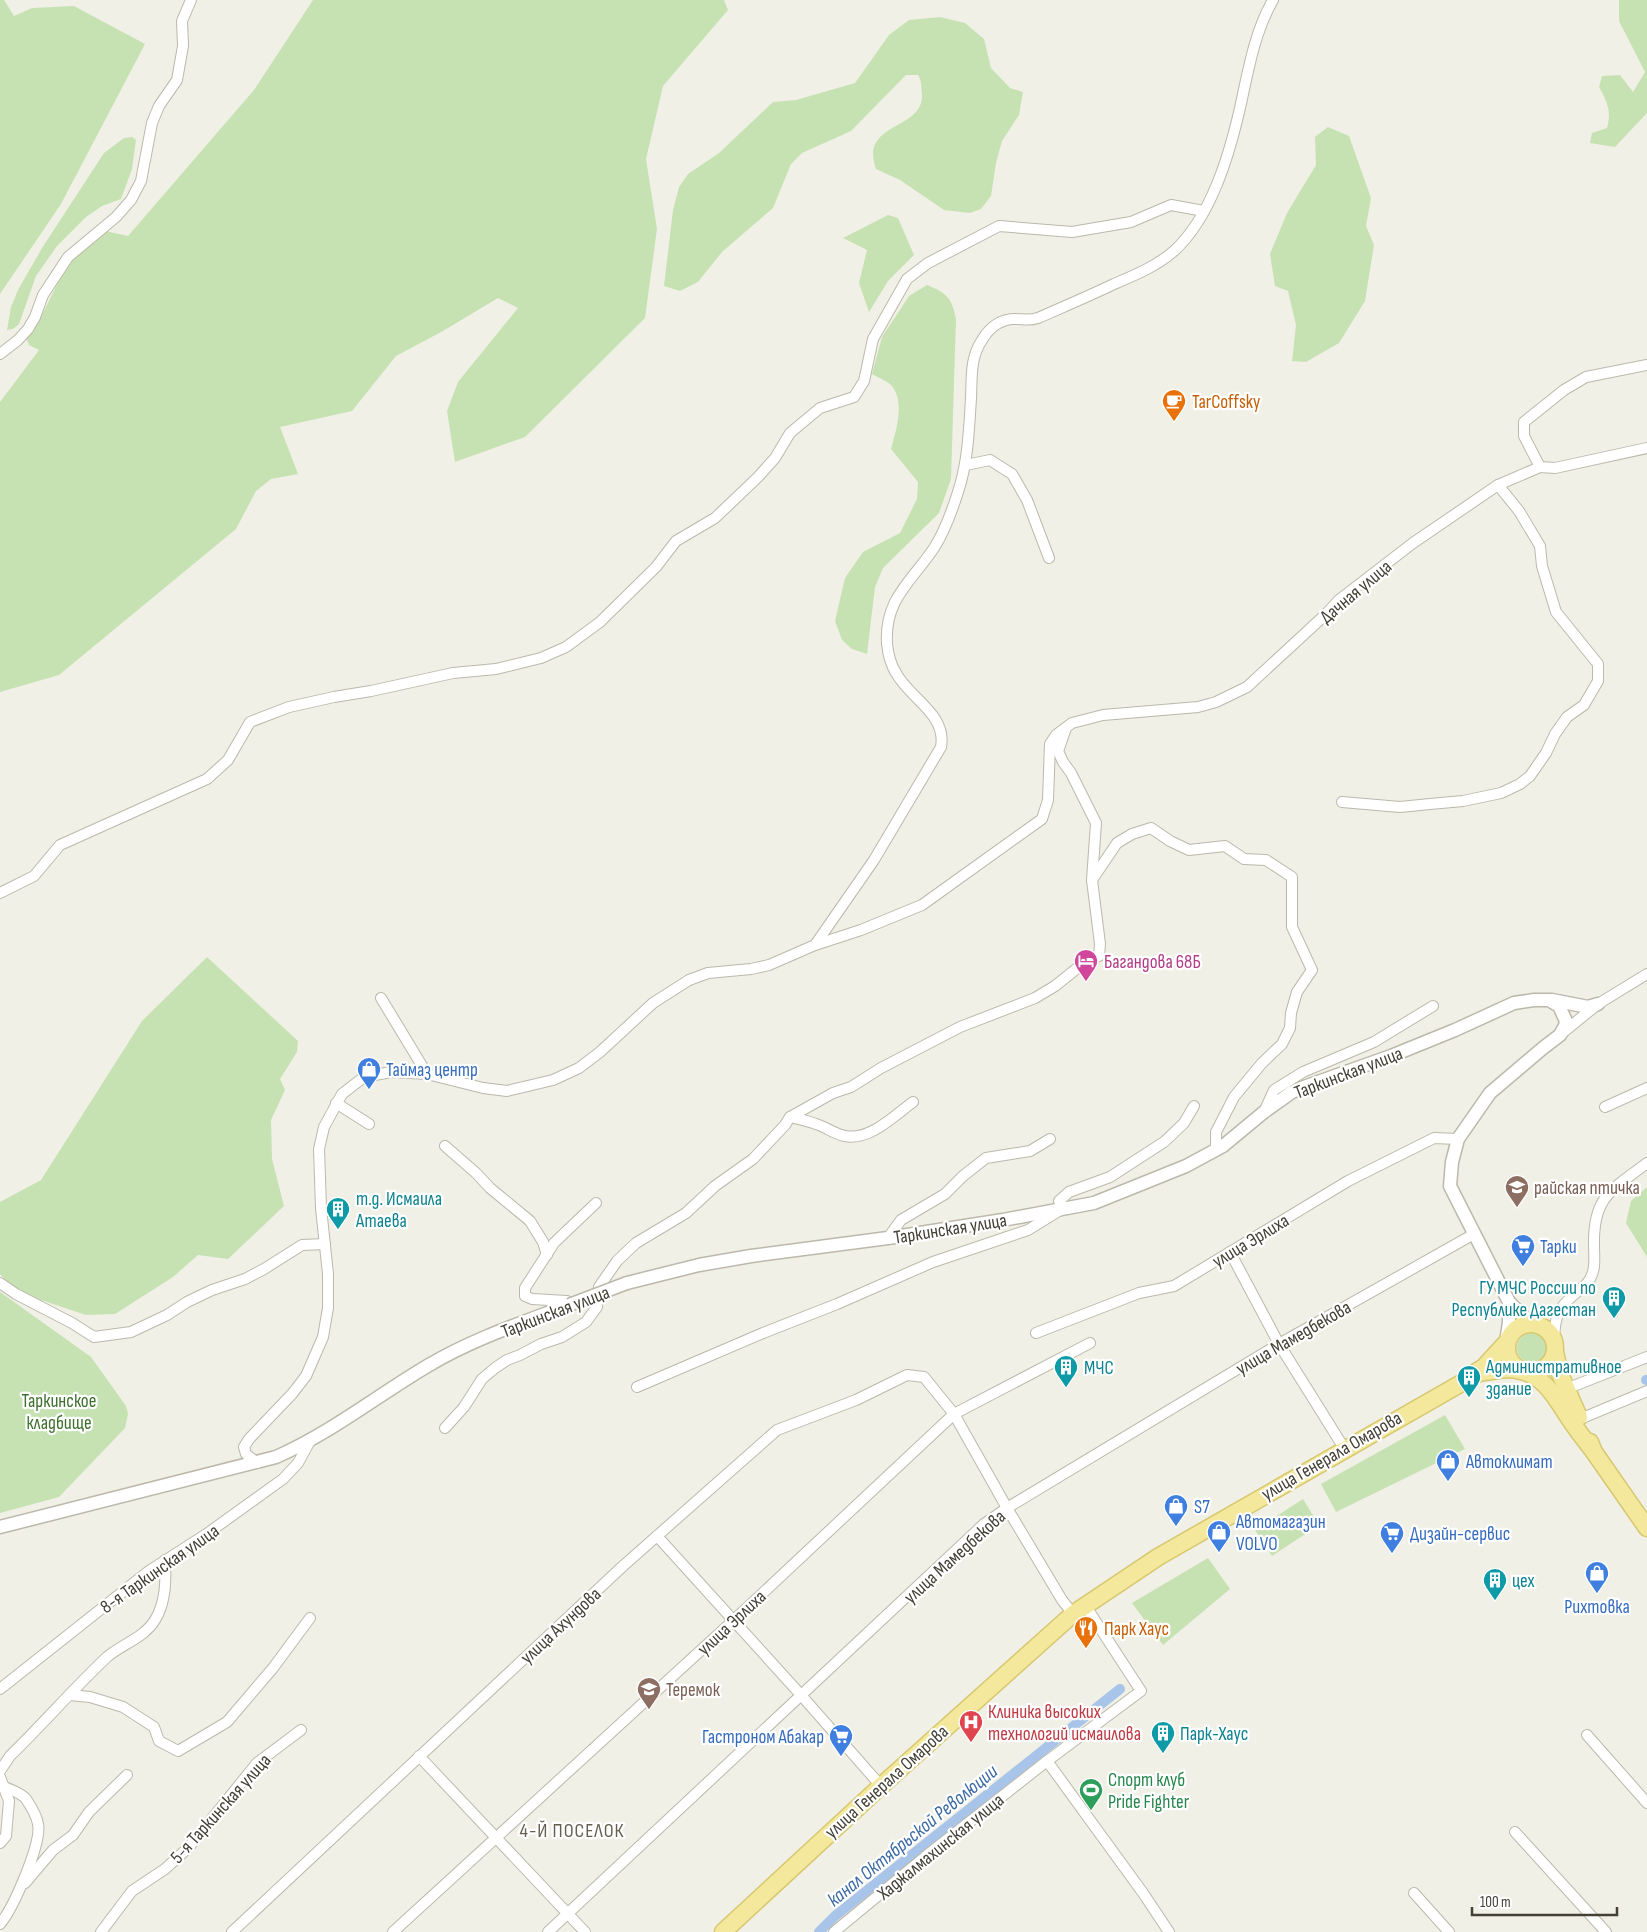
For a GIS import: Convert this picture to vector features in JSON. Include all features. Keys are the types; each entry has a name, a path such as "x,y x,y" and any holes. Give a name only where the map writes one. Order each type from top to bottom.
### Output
{"main road":[{"path":"1594,1452 1560,1374 1551,1333 1539,1324 1529,1323 1519,1326 1512,1331 1506,1342 1509,1360 1522,1371 1536,1377 1558,1399 1566,1415 1647,1528"},
{"name":"улица Генерала Омарова","path":"722,1932 881,1785 1079,1610 1157,1555 1478,1371 1506,1342"},
{"path":"1522,1371 1536,1372 1544,1368 1550,1362 1554,1345"},
{"name":"улица Генерала Омарова","path":"1344,1448 1479,1372 1505,1369 1522,1371"},
{"name":"улица Генерала Омарова","path":"722,1932 881,1786 1079,1610"}],"street":[{"path":"0,354 18,340 28,329 36,317 43,296 68,257 116,217 130,200 141,181 152,123 159,106 177,80 183,46 182,21 191,0"},
{"path":"815,945 874,860 941,747 942,738 937,720 908,690 895,672 888,645 887,632 894,601 942,534 958,493 966,465 972,360 976,348 991,329 1006,320 1032,321 1150,268 1173,252 1187,238 1204,211 1216,186 1235,128 1257,36 1273,0"},
{"path":"0,893 34,876 60,846 207,779 228,760 250,722 289,707 453,673 496,668 541,658 566,647 600,622 656,568 676,540 715,518 729,505 775,458 790,433 820,408 854,397 864,381 873,339 907,279 928,263 999,226 1072,232 1131,222 1171,205 1204,211"},
{"path":"1540,467 1524,436 1524,422 1564,390 1586,377 1647,365"},
{"name":"Дачная улица","path":"1066,728 1079,721 1103,715 1198,707 1216,702 1247,687 1326,615 1339,600 1412,543 1498,485 1540,467 1555,468 1647,448"},
{"path":"966,465 990,460 1012,474 1028,500 1048,558"},
{"path":"1342,802 1400,807 1463,801 1501,793 1520,784 1530,776 1546,753 1555,734 1568,717 1584,705 1598,681 1598,664 1556,612 1542,566 1540,546 1519,511 1498,485"},
{"path":"257,1463 246,1454 244,1447 248,1439 282,1406 306,1376 323,1337 328,1308 328,1274 319,1176 319,1149 324,1127 336,1103 351,1086 370,1075 391,1072 427,1074 474,1086 507,1091 553,1080 579,1068 600,1052 653,1003 689,980 708,973 751,969 769,965 815,945 861,930 922,905 1042,819 1048,800 1050,744 1056,735 1066,728"},
{"path":"445,1428 464,1407 482,1379 495,1368 540,1344 562,1337 586,1322 597,1307 599,1287 617,1261 636,1243 686,1212 715,1186 753,1159 785,1125 790,1117 833,1093 851,1087 881,1068 960,1027 1035,998 1055,986 1085,962 1099,956 1100,944 1092,880 1096,823 1071,772 1062,762 1058,751 1066,728"},
{"path":"1092,880 1117,843 1132,834 1151,828 1170,841 1189,850 1225,846 1244,859 1266,860 1292,877 1292,927 1312,970 1297,992 1291,1013 1290,1028 1282,1044 1262,1063 1234,1097 1216,1132 1216,1149"},
{"path":"1539,1324 1524,1316 1509,1302 1450,1186 1452,1162 1458,1139 1490,1093 1598,1004 1647,974"},
{"path":"381,998 427,1074"},
{"path":"1549,1000 1558,1006 1566,1021 1563,1031"},
{"name":"Таркинская улица","path":"0,1527 276,1457 310,1441 437,1361 476,1340 627,1283 699,1265 751,1256 888,1238 1003,1220 1094,1203 1186,1166 1216,1149 1264,1112 1292,1092 1304,1086 1391,1056 1514,1003 1549,1000 1588,1007 1598,1004"},
{"path":"1264,1112 1274,1090 1281,1085 1303,1072 1374,1042 1433,1006"},
{"path":"1605,1107 1647,1088"},
{"path":"790,1117 817,1124 834,1133 847,1136 866,1134 913,1102"},
{"path":"336,1103 369,1124"},
{"path":"637,1387 763,1333 837,1304 932,1262 1028,1230 1062,1209 1059,1201 1069,1192 1110,1177 1164,1142 1184,1122 1194,1106"},
{"name":"улица Эрлиха","path":"1036,1333 1139,1293 1174,1286 1348,1181 1434,1138 1458,1139"},
{"path":"888,1238 902,1220 945,1194 963,1176 986,1158 1030,1150 1050,1139"},
{"path":"446,1146 490,1188 530,1221 543,1242 547,1255"},
{"path":"1554,1345 1555,1320 1559,1310 1567,1300 1586,1284 1593,1272 1595,1220 1599,1207 1606,1195 1647,1163"},
{"path":"568,1304 568,1301 532,1299 525,1296 525,1288 554,1244 596,1203"},
{"name":"улица Мамедбекова","path":"548,1932 984,1524 1007,1508 1279,1344 1474,1234"},
{"path":"0,1283 16,1294 72,1323 94,1337 131,1332 212,1290 251,1276 302,1245 325,1244"},
{"path":"1230,1252 1279,1344 1344,1448"},
{"path":"1506,1342 1509,1302"},
{"name":"улица Эрлиха","path":"392,1932 734,1620 954,1414 1090,1343"},
{"path":"1566,1389 1647,1357"},
{"name":"улица Ахундова","path":"232,1932 657,1536 777,1430 856,1400 907,1375 924,1377 954,1414"},
{"path":"1580,1420 1647,1391"},
{"path":"954,1414 1062,1600 1079,1610"},
{"name":"8-я Таркинская улица","path":"0,1689 165,1560 208,1533 283,1479 298,1463 310,1441"},
{"path":"657,1536 881,1786"},
{"path":"0,1771 10,1756 109,1656 140,1636 154,1622 161,1610 164,1595 165,1560"},
{"name":"Хаджалмахинская улица","path":"834,1932 926,1856 1047,1761 1141,1691 1079,1610"},
{"path":"70,1695 90,1697 122,1707 154,1727 159,1741 178,1752 227,1722 274,1668 310,1618"},
{"name":"5-я Таркинская улица","path":"100,1932 132,1891 165,1868 189,1847 256,1763 301,1730"},
{"path":"1587,1735 1647,1803"},
{"path":"420,1756 584,1932"},
{"path":"1047,1761 1169,1932"},
{"path":"19,1889 53,1850 73,1834 89,1812 127,1775"},
{"path":"0,1924 19,1889 37,1842 38,1824 25,1798 2,1782"},
{"path":"0,1843 6,1836 9,1801 2,1782"},
{"path":"1515,1832 1606,1932"},
{"path":"1414,1893 1449,1932"}],"green space":[{"path":"0,0 4,0 14,16 32,8 74,6 145,44 61,204 0,294"},
{"path":"313,0 724,0 728,10 663,86 646,159 657,229 645,318 525,437 455,462 447,411 458,382 518,308 498,298 396,356 352,411 280,427 298,474 271,479 256,491 236,529 59,675 0,692 0,402 39,350 29,345 26,337 41,317 68,262 105,231 128,236 254,90"},
{"path":"1619,0 1647,0 1647,113 1615,147 1590,143 1592,133 1607,128 1609,117 1608,107 1599,87 1602,76 1620,75 1633,92 1645,72 1619,21"},
{"path":"940,17 965,23 984,39 991,68 1010,88 1023,92 1019,115 1002,141 996,163 991,196 981,209 970,213 944,210 900,180 876,169 873,154 876,142 893,127 913,115 920,106 922,94 919,77 918,75 906,75 851,131 802,153 791,164 773,208 722,252 698,282 680,291 664,286 673,210 679,187 688,174 719,153 773,102 796,100 855,83 889,35 909,20"},
{"path":"1328,127 1349,136 1371,198 1366,226 1374,245 1365,301 1339,343 1306,362 1292,361 1296,325 1288,291 1275,286 1270,254 1287,213 1316,165 1315,137"},
{"path":"132,137 136,140 132,169 121,199 102,206 86,217 57,246 36,276 19,324 13,329 7,330 11,307 18,290 42,248 104,153 124,138"},
{"path":"888,215 898,218 914,255 888,281 869,312 859,283 867,250 843,238"},
{"path":"927,285 948,297 953,306 956,319 951,479 939,513 883,568 875,587 867,654 852,649 842,640 835,621 845,578 863,552 900,533 917,499 918,482 891,449 898,416 898,398 890,384 872,374 882,337 909,296"},
{"path":"207,957 298,1041 297,1052 280,1079 285,1090 271,1120 272,1159 284,1206 228,1259 198,1255 173,1277 115,1314 86,1315 29,1296 12,1286 0,1274 0,1202 41,1180 142,1021"},
{"path":"1647,1187 1647,1257 1626,1223 1631,1201"},
{"name":"Таркинское кладбище","path":"0,1292 91,1357 126,1406 128,1414 125,1428 59,1497 0,1513"},
{"path":"1532,1333 1543,1337 1547,1348 1543,1359 1532,1363 1521,1359 1517,1348 1521,1337"},
{"path":"1445,1415 1465,1449 1336,1512 1321,1484"},
{"path":"1303,1499 1319,1525 1272,1556 1255,1530"},
{"path":"1208,1558 1230,1589 1163,1645 1132,1603"}],"waterway":[{"name":"канал Октябрьской Революции","path":"819,1932 835,1916 1120,1689"}],"place":[{"name":"TarCoffsky","path":"1174,422"},
{"name":"Багандова 68Б","path":"1086,982"},
{"name":"Таймаз центр","path":"369,1090"},
{"name":"райская птичка","path":"1517,1208"},
{"name":"т.д. Исмаила Атаева","path":"338,1230"},
{"name":"Тарки","path":"1523,1267"},
{"name":"ГУ МЧС России по Республике Дагестан","path":"1614,1319"},
{"name":"МЧС","path":"1066,1388"},
{"name":"Административное здание","path":"1469,1398"},
{"name":"Автоклимат","path":"1448,1482"},
{"name":"S7","path":"1176,1527"},
{"name":"Автомагазин VOLVO","path":"1219,1553"},
{"name":"Дизайн-сервис","path":"1392,1554"},
{"name":"Рихтовка","path":"1597,1594"},
{"name":"цех","path":"1495,1601"},
{"name":"Парк Хаус","path":"1086,1649"},
{"name":"Теремок","path":"649,1710"},
{"name":"Клиника высоких технологий исмаилова","path":"971,1743"},
{"name":"Парк-Хаус","path":"1163,1754"},
{"name":"Гастроном Абакар","path":"841,1757"},
{"name":"Спорт клуб Pride Fighter","path":"1091,1811"}],"district":[{"name":"4-Й ПОСЕЛОК","path":"572,1830"}]}
